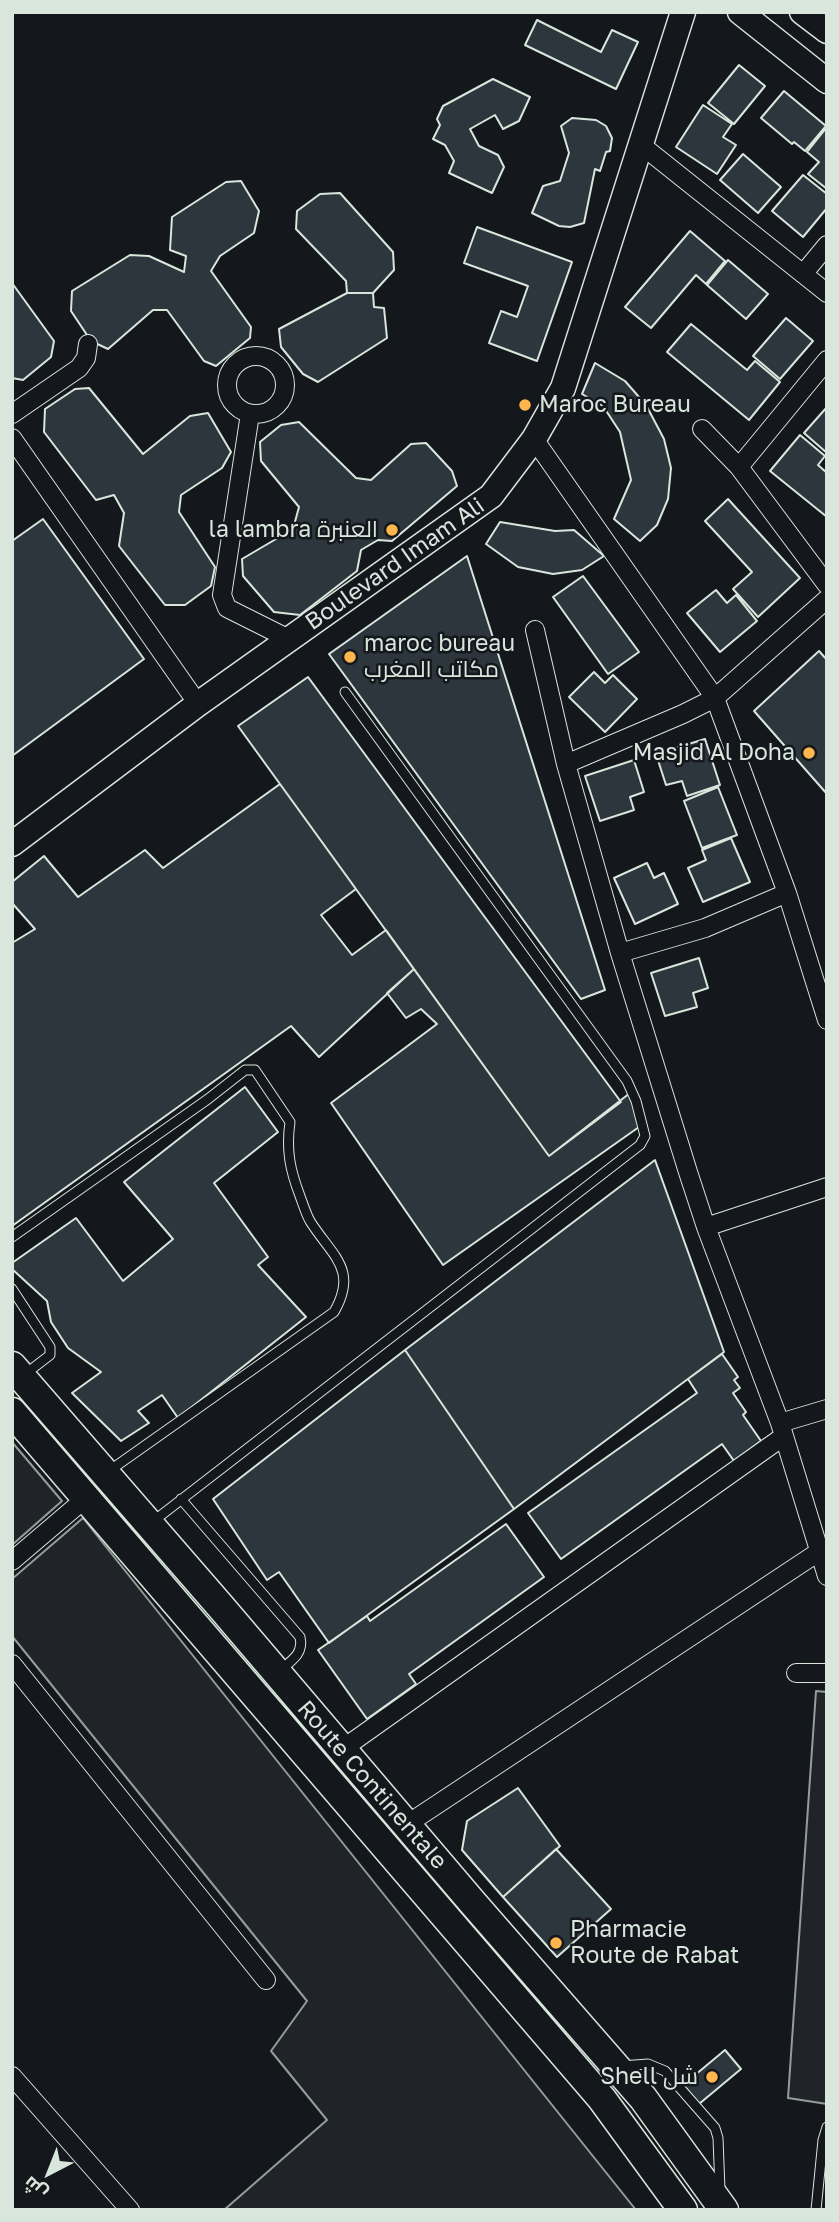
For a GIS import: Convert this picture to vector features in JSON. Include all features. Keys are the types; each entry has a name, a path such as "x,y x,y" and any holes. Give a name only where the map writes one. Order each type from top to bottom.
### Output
{"main road":[{"name":"Route Continentale","path":"17,1371 405,1825 643,2098 722,2208"},
{"name":"Route Continentale","path":"12,1412 602,2099 683,2210"}],"street":[{"name":"Boulevard Imam Ali","path":"12,844 198,704 491,496 534,439 563,388 683,12"},
{"path":"740,12 827,80"},
{"path":"803,12 827,31"},
{"path":"640,144 827,293"},
{"path":"803,274 827,245"},
{"path":"12,414 79,368 86,358 88,344"},
{"path":"739,467 827,360"},
{"path":"250,414 222,595 228,608 289,639"},
{"path":"702,429 739,467 827,585"},
{"path":"12,438 198,704"},
{"path":"534,439 715,698 787,893 827,1020"},
{"path":"566,764 715,698 827,599"},
{"path":"535,630 566,764 620,953 706,1227 782,1430 827,1576"},
{"path":"620,953 705,928 787,893"},
{"path":"706,1227 827,1187"},
{"path":"341,1749 782,1430 827,1409"},
{"path":"12,1561 86,1498"},
{"path":"405,1825 820,1552"},
{"path":"12,1664 266,1980"},
{"path":"796,1673 827,1673"},
{"path":"12,2076 130,2210"}],"lane":[{"path":"149,1524 640,1145 645,1136 636,1101 626,1081 345,692"},
{"path":"12,1237 245,1070 255,1070 290,1122 287,1143 289,1168 310,1221 332,1249 345,1280 344,1295 334,1312 105,1474"},
{"path":"12,1289 50,1347 50,1355 17,1371"},
{"path":"181,1499 300,1637 299,1652 276,1673"},
{"path":"616,2066 656,2065 666,2071 711,2120 718,2138 722,2208"},
{"path":"816,2210 822,2140 827,2127"}],"shaded area":[{"path":"12,1442 62,1501 12,1545"},
{"path":"83,1518 636,2210 224,2210 327,2120 271,2051 307,2001 12,1636 12,1579"},
{"path":"816,1691 827,1692 827,2104 788,2098"}],"building":[{"path":"537,20 601,52 612,30 638,42 616,89 525,45"},
{"path":"739,65 765,86 734,124 708,103"},
{"path":"493,79 530,97 519,121 503,129 495,115 470,129 479,146 498,155 504,167 492,193 449,173 454,161 445,145 433,139 440,125 437,119 443,106"},
{"path":"784,91 826,126 805,151 794,142 792,144 761,118"},
{"path":"703,105 732,124 723,137 736,145 717,174 676,147"},
{"path":"572,118 596,120 606,126 612,138 610,151 606,152 600,171 595,169 584,223 570,227 559,226 532,213 543,186 560,181 569,153 561,126"},
{"path":"827,127 827,189 808,174 819,162 807,152"},
{"path":"743,154 781,187 758,213 720,180"},
{"path":"803,175 827,194 827,208 803,237 772,211"},
{"path":"241,181 259,211 254,233 220,256 211,271 251,327 250,338 216,366 204,361 167,310 153,310 108,349 91,341 71,311 72,291 130,255 149,256 184,272 186,256 170,250 172,217 226,182"},
{"path":"340,193 393,252 394,270 373,293 347,293 346,281 296,229 297,211 320,194"},
{"path":"477,227 572,262 537,361 489,343 501,311 517,317 528,286 464,263"},
{"path":"690,231 725,261 706,284 696,275 651,328 625,307"},
{"path":"728,260 768,294 746,319 707,285"},
{"path":"12,283 54,341 51,357 23,380 12,378"},
{"path":"347,293 373,293 374,307 384,308 387,338 318,382 303,374 281,347 279,329"},
{"path":"786,318 813,341 780,379 753,356"},
{"path":"691,324 747,370 755,361 780,382 749,420 667,352"},
{"path":"595,363 625,381 646,405 664,439 671,468 668,499 657,525 640,541 614,519 631,480 620,432 603,406 582,394"},
{"path":"89,388 143,454 190,416 208,413 231,452 222,468 181,495 179,512 215,567 211,586 185,605 165,605 119,546 124,513 114,495 96,500 44,432 45,409 75,389"},
{"path":"827,407 827,453 804,433"},
{"path":"299,422 356,478 371,480 411,444 426,443 452,471 457,486 392,541 378,540 361,550 357,571 300,615 274,612 243,576 242,559 293,529 299,507 261,461 260,442 281,425"},
{"path":"800,435 825,456 818,465 827,473 827,517 770,471"},
{"path":"728,499 800,578 758,617 733,589 752,572 705,521"},
{"path":"43,519 144,659 12,756 12,541"},
{"path":"500,522 555,531 574,530 604,556 582,570 553,574 518,567 486,544"},
{"path":"467,556 605,990 581,999 329,654"},
{"path":"583,576 639,652 608,674 553,597"},
{"path":"716,590 727,603 736,595 757,621 720,652 687,613"},
{"name":"Masjid Al Doha","path":"819,651 827,660 827,794 754,711"},
{"path":"594,672 605,683 613,675 637,699 605,732 569,697"},
{"path":"308,677 621,1102 549,1156 238,726"},
{"path":"705,739 720,785 687,796 682,781 666,785 656,754"},
{"path":"634,760 644,792 630,797 634,810 600,821 585,776"},
{"path":"280,784 356,889 321,915 352,955 386,930 414,969 319,1057 291,1026 12,1226 12,943 35,929 12,903 12,882 44,856 78,897 145,850 163,868"},
{"path":"718,787 737,835 702,848 684,801"},
{"path":"731,838 750,882 703,902 688,868 706,860 702,850"},
{"path":"647,863 654,878 664,873 678,904 635,924 614,878"},
{"path":"699,958 708,988 693,993 697,1007 665,1016 651,973"},
{"path":"414,969 549,1156 630,1093 639,1127 443,1265 331,1103 437,1024 421,1009 406,1018 387,993"},
{"path":"245,1087 278,1132 214,1183 268,1257 258,1265 306,1317 178,1418 162,1395 138,1411 149,1423 121,1441 72,1393 101,1372 68,1348 51,1322 47,1301 12,1269 12,1263 76,1218 123,1281 173,1239 124,1182"},
{"path":"655,1160 724,1352 514,1509 405,1350"},
{"path":"405,1350 514,1509 329,1643 279,1572 267,1580 213,1499"},
{"path":"722,1354 738,1377 734,1380 740,1388 733,1393 746,1412 743,1415 761,1441 734,1461 722,1444 561,1559 528,1513 697,1393 688,1379"},
{"path":"506,1524 544,1577 409,1674 416,1684 367,1719 318,1650 367,1616 370,1621"},
{"path":"518,1788 560,1846 503,1897 462,1850 467,1821"},
{"path":"556,1849 611,1909 557,1957 503,1897"},
{"name":"Shell شل","path":"725,2050 741,2069 699,2104 683,2085"}],"place":[{"name":"Maroc Bureau","path":"525,405"},
{"name":"la lambra العنبرة","path":"392,530"},
{"name":"maroc bureau مكاتب المغرب","path":"350,657"},
{"name":"Masjid Al Doha","path":"809,753"},
{"name":"Pharmacie Route de Rabat","path":"556,1943"},
{"name":"Shell شل","path":"712,2077"}]}
